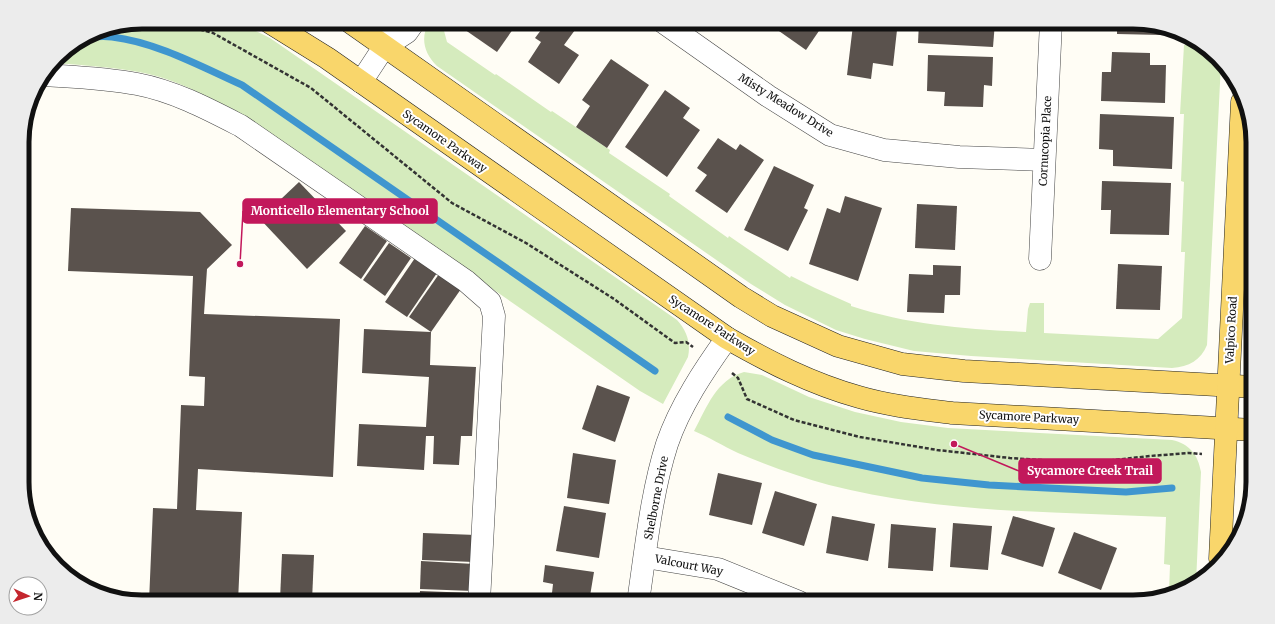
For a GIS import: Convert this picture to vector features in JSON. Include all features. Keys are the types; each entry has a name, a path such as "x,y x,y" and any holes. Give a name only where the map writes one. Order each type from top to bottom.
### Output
{"main road":[{"name":"Sycamore Parkway","path":"280,29 327,58 727,338 771,363 821,384 860,398 907,408 960,413 1246,429"},
{"path":"360,29 741,297 789,325 838,346 872,357 930,368 1246,387"},
{"name":"Valpico Road","path":"1220,553 1242,112"}],"street":[{"path":"384,29 384,46"},
{"path":"361,82 384,46 407,32 409,29"},
{"name":"Misty Meadow Drive","path":"673,29 768,96 830,134 884,150 959,157 1044,160"},
{"name":"Cornucopia Place","path":"1040,259 1051,29"},
{"path":"51,75 99,78 138,84 174,94 241,126 466,281 490,302 494,316 479,595"},
{"name":"Shelborne Drive","path":"639,595 659,474 668,443 678,418 709,363 727,338"},
{"name":"Valcourt Way","path":"645,557 718,569 782,595"}],"green space":[{"path":"142,29 252,29 270,38 677,320 687,337 689,352 688,357 663,404 640,391 247,119 221,104 168,79 139,72 61,63 86,44 120,31"},
{"path":"426,29 444,29 447,42 610,150 609,153 670,194 669,196 728,238 729,236 790,278 791,276 851,304 851,306 894,318 916,322 1026,332 1030,303 1044,303 1044,333 1158,339 1182,318 1185,252 1181,252 1184,182 1181,181 1184,114 1180,114 1184,45 1187,45 1187,43 1202,52 1221,70 1207,345 1198,359 1194,362 1184,366 1172,368 971,356 914,351 836,330 785,305 751,284 437,66 426,51 424,40"},
{"path":"744,372 762,375 809,397 855,412 901,422 948,428 1172,440 1184,444 1195,455 1201,472 1196,576 1169,589 1170,565 1164,564 1166,517 996,510 912,501 829,485 738,453 694,431 713,396 726,381"}],"building":[{"path":"464,29 513,29 497,52"},
{"path":"542,29 575,30 564,45 579,55 559,84 528,62 541,42 535,38"},
{"path":"776,29 820,29 806,50"},
{"path":"853,29 897,30 893,66 873,63 871,79 847,75"},
{"path":"919,29 994,29 993,47 918,43"},
{"path":"1117,29 1148,30 1162,33 1162,35 1117,34"},
{"path":"1112,52 1150,53 1150,65 1166,65 1165,103 1101,101 1102,72 1111,72"},
{"path":"928,55 993,57 992,86 984,85 983,107 944,106 945,92 927,91"},
{"path":"611,59 649,85 607,148 576,127 590,106 582,100"},
{"path":"665,90 690,108 683,118 700,130 667,177 625,147"},
{"path":"1100,114 1174,117 1172,169 1113,166 1113,150 1099,149"},
{"path":"718,138 736,150 740,144 764,160 727,213 695,191 707,175 697,168"},
{"path":"774,166 814,185 804,208 808,210 788,251 744,230"},
{"path":"1102,181 1171,183 1169,235 1110,234 1111,210 1101,210"},
{"path":"299,182 346,231 307,269 260,219"},
{"path":"845,196 882,208 858,281 809,264 827,208 840,213"},
{"path":"917,204 957,206 955,250 915,248"},
{"path":"71,208 200,212 232,245 207,269 204,314 340,319 333,477 198,469 196,510 242,512 238,595 149,595 153,508 177,509 181,405 204,406 205,377 189,376 193,276 68,271"},
{"path":"365,226 387,241 361,279 339,263"},
{"path":"389,243 411,258 385,296 363,280"},
{"path":"415,258 437,273 407,317 385,302"},
{"path":"1118,264 1162,266 1160,310 1116,309"},
{"path":"933,265 961,266 960,295 945,295 944,313 907,312 909,274 933,275"},
{"path":"439,274 461,289 431,332 409,317"},
{"path":"364,329 431,332 430,365 476,367 472,436 461,436 459,465 433,464 434,436 426,436 424,470 357,466 359,424 426,427 429,377 362,373"},
{"path":"597,385 630,397 615,442 582,429"},
{"path":"573,453 616,460 609,504 567,498"},
{"path":"718,473 762,483 752,525 709,515"},
{"path":"775,491 817,504 804,546 762,533"},
{"path":"564,506 606,513 599,558 556,551"},
{"path":"832,516 875,524 868,561 826,553"},
{"path":"1013,516 1055,528 1043,567 1001,554"},
{"path":"953,523 992,526 988,570 950,567"},
{"path":"891,524 936,528 933,571 888,568"},
{"path":"1074,532 1117,548 1101,590 1058,573"},
{"path":"423,533 476,535 474,562 422,560"},
{"path":"282,554 314,555 312,595 280,595"},
{"path":"421,561 474,564 473,591 420,589"},
{"path":"545,565 594,572 590,595 552,595 553,584 543,582"},
{"path":"420,591 473,593 473,595 420,595"}],"waterway":[{"path":"102,37 112,37 145,44 195,63 242,85 655,371"},
{"path":"728,417 772,440 813,455 922,478 989,485 1126,492 1172,488"}],"place":[{"name":"Monticello Elementary School","path":"240,264"},
{"name":"Sycamore Creek Trail","path":"954,444"}]}
